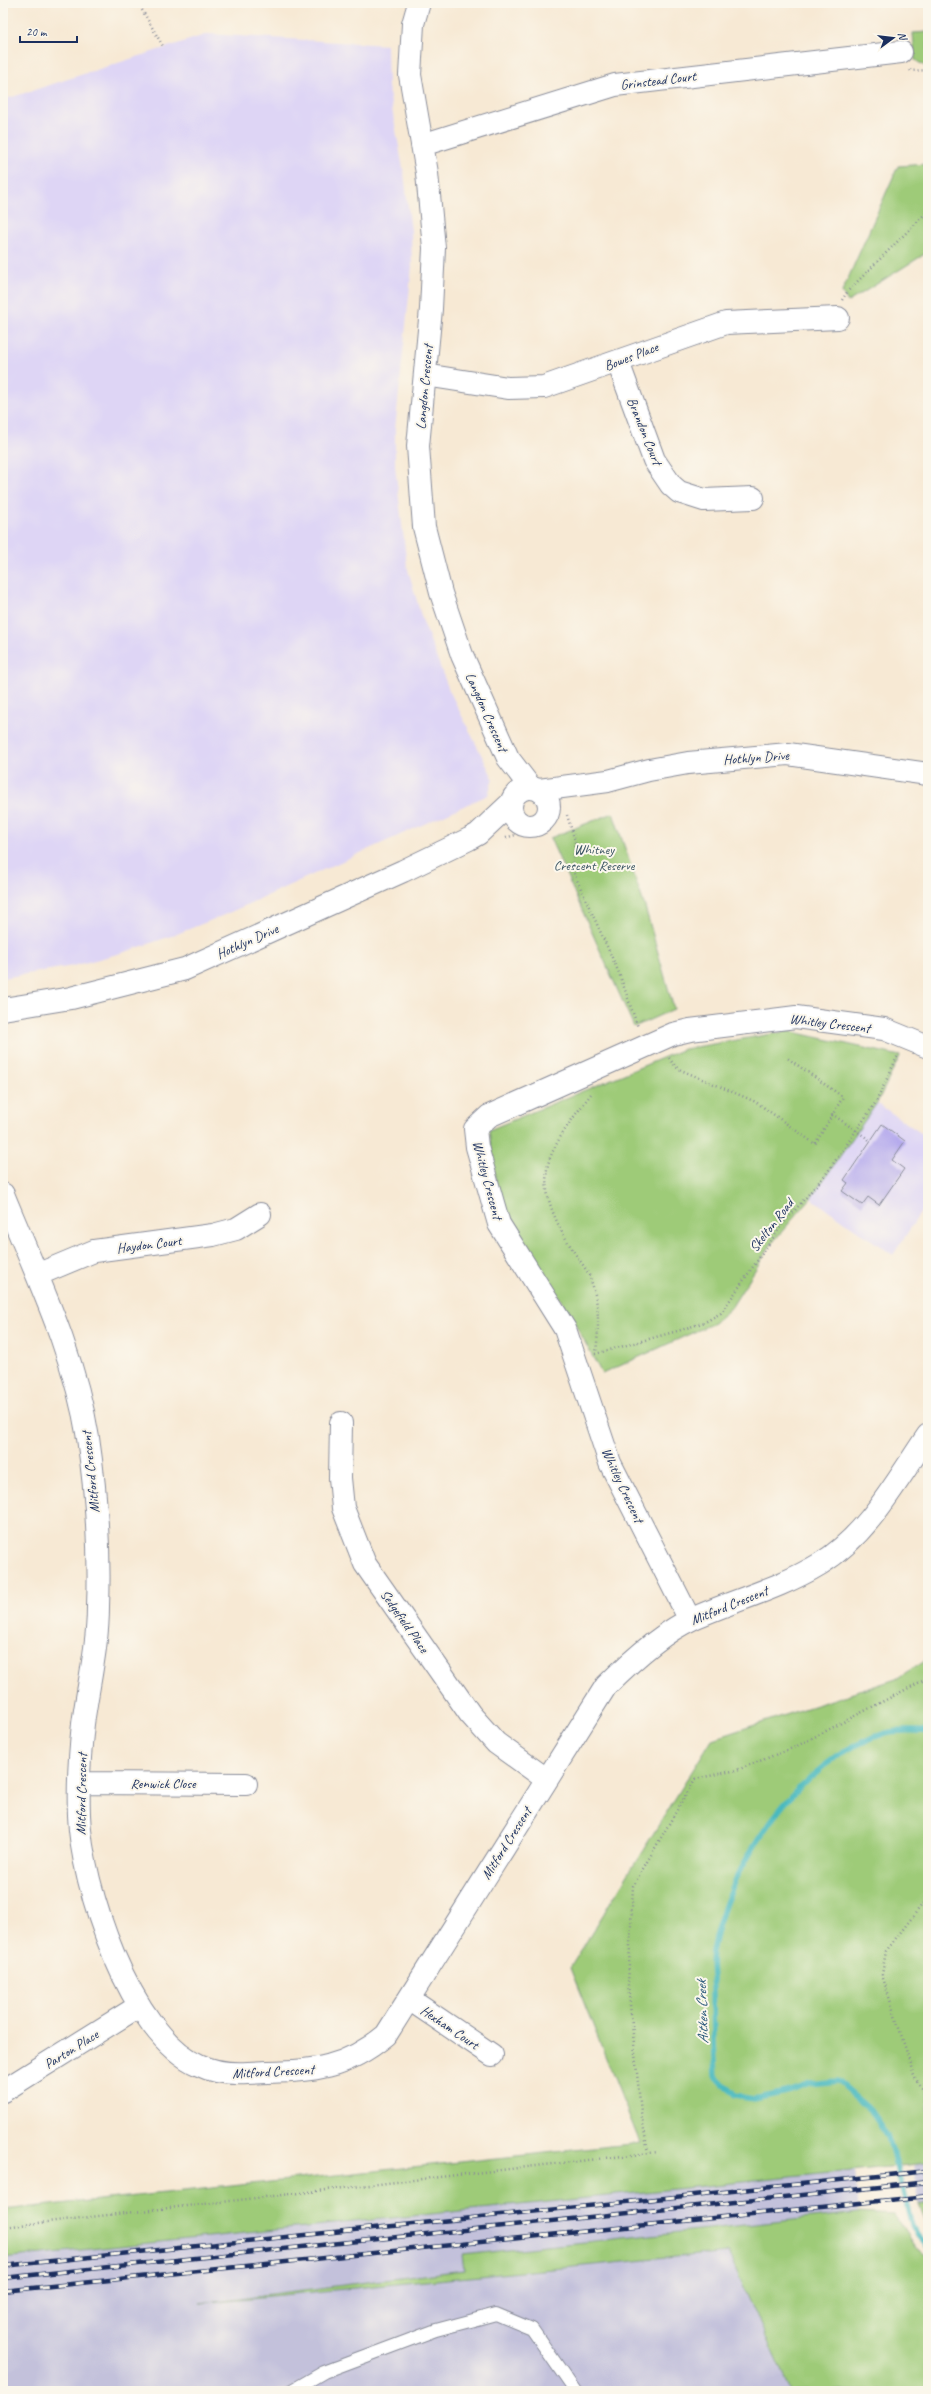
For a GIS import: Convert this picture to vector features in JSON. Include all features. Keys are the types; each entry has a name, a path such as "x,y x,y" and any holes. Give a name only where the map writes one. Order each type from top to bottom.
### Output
{"street":[{"name":"Langdon Crescent","path":"419,3 413,24 410,75 431,200 434,248 425,375 418,446 424,527 441,593 462,655 524,794"},
{"name":"Grinstead Court","path":"422,146 615,85 901,52"},
{"name":"Bowes Place","path":"425,375 508,388 544,387 726,323 838,318"},
{"name":"Brandon Court","path":"618,362 654,460 671,485 679,492 704,500 753,498"},
{"name":"Hothlyn Drive","path":"3,1009 71,998 185,969 403,871 478,834 524,794 608,781 650,770 688,763 788,754 928,774"},
{"name":"Hothlyn Drive","path":"478,834 493,833 523,824 539,823 608,781"},
{"path":"523,824 512,813 524,794 547,799 556,813"},
{"name":"Whitley Crescent","path":"690,1620 610,1462 565,1329 499,1224 477,1147 476,1129 489,1116 673,1034 690,1030 796,1017 884,1029 906,1037 928,1048"},
{"name":"Mitford Crescent","path":"3,1194 39,1274 74,1373 88,1439 98,1546 98,1609 83,1728 78,1812 81,1850 87,1878 120,1969 139,2006 175,2050 198,2065 228,2074 316,2069 340,2064 366,2052 386,2036 546,1779 606,1686 632,1659 690,1620 767,1591 820,1564 847,1542 873,1515 928,1435"},
{"name":"Haydon Court","path":"39,1274 94,1251 213,1235 236,1228 260,1214"},
{"name":"Sedgefield Place","path":"341,1424 340,1478 343,1508 365,1564 470,1714 496,1743 546,1779"},
{"name":"Renwick Close","path":"80,1783 246,1784"},
{"name":"Hexham Court","path":"408,1999 492,2055"},
{"name":"Parton Place","path":"3,2091 139,2006"}],"lane":[{"path":"291,2391 324,2372 436,2330 496,2314 532,2329 575,2391"}],"path":[{"path":"138,3 164,48"},
{"path":"926,70 928,57"},
{"path":"838,318 842,299 848,290 928,211"},
{"path":"556,813 575,841 572,869 619,973 638,1027"},
{"name":"Skelton Road","path":"593,1092 555,1148 548,1169 546,1186 549,1203 557,1222 589,1275 599,1316 596,1353 681,1330 705,1322 721,1314 782,1225 826,1174 876,1102 906,1037"},
{"path":"667,1054 676,1067 756,1102 814,1144 843,1097 786,1057"},
{"path":"832,1114 871,1141"},
{"path":"648,2153 628,1985 633,1886 695,1779 737,1770 795,1747 928,1678"},
{"path":"928,1897 886,1951 882,1975 914,2075 928,2101"},
{"path":"3,2227 658,2152"}],"shaded area":[{"path":"208,34 387,45 388,87 404,174 411,231 412,267 395,430 395,466 407,566 422,619 449,690 493,778 488,795 224,915 177,934 125,952 73,966 3,978 3,100"},
{"path":"877,1103 928,1138 928,1201 893,1255 811,1198"},
{"path":"928,2163 928,2203 919,2205 914,2165"},
{"path":"855,2170 859,2213 463,2255 464,2270 221,2300 728,2252 790,2391 3,2391 3,2258"}],"green space":[{"path":"928,32 928,68 915,60 913,33"},
{"path":"928,164 928,252 848,302 842,292 898,166"},
{"name":"Whitney Crescent Reserve","path":"613,813 645,907 674,1009 634,1027 550,838"},
{"path":"789,1031 900,1056 877,1103 811,1198 772,1243 731,1308 714,1323 602,1374 571,1316 514,1227 496,1183 489,1130 684,1049"},
{"path":"928,1658 928,2163 3,2258 3,2210 640,2143 570,1968 712,1739 896,1679"},
{"path":"928,2203 928,2227 919,2205"},
{"path":"859,2213 894,2215 915,2247 928,2258 928,2391 790,2391 728,2252 199,2303 464,2270 462,2255"}],"building":[{"path":"882,1124 905,1141 892,1160 904,1169 879,1205 868,1197 862,1205 842,1191 848,1183 844,1180"}],"waterway":[{"name":"Aitken Creek","path":"928,1731 901,1731 886,1733 854,1746 824,1766 796,1791 772,1820 751,1851 734,1885 720,1919 711,1961 716,2076 735,2096 754,2099 787,2092 810,2084 838,2081 867,2106 888,2136 912,2226 917,2236 928,2248"}],"railway":[{"path":"3,2266 928,2171"},
{"path":"3,2278 928,2182"},
{"path":"3,2291 928,2196"}]}
